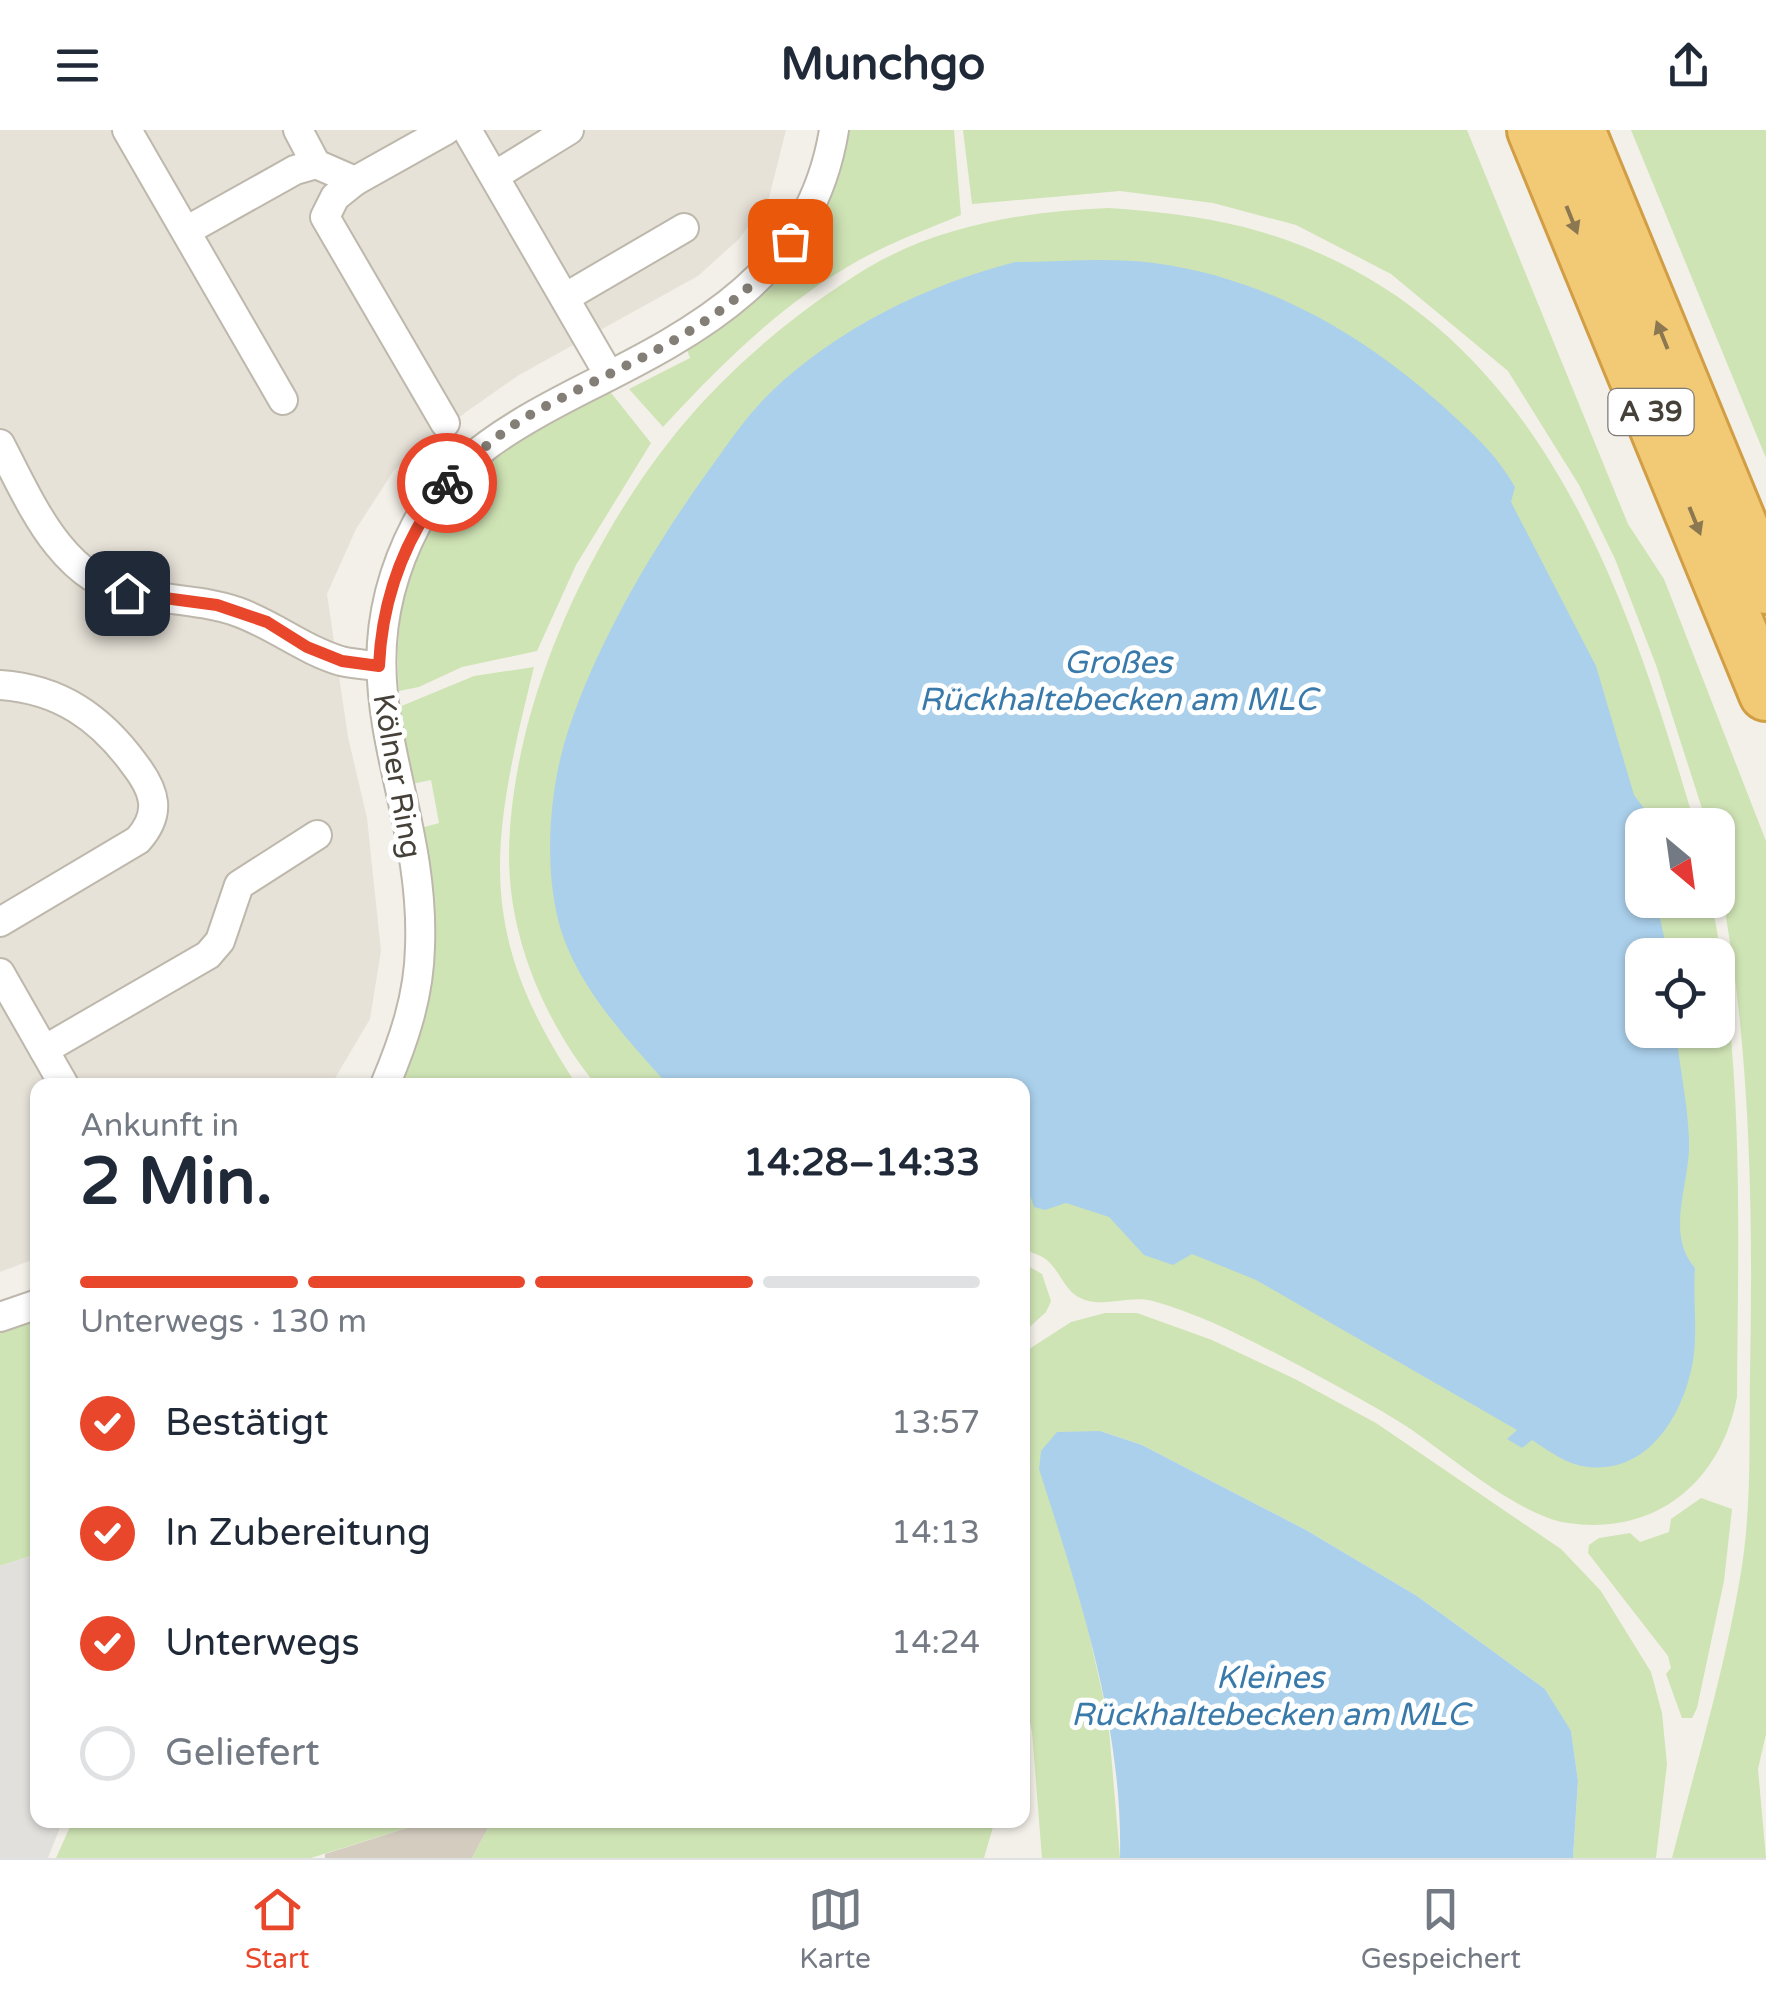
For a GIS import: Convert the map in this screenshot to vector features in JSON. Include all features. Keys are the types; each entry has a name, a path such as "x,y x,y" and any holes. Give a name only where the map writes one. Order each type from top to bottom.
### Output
{"highway":[{"name":"A 39","path":"1534,130 1766,694"},
{"name":"A 39","path":"1578,130 1766,587"}],"street":[{"path":"127,130 283,400"},
{"path":"298,130 316,164 355,181"},
{"path":"445,423 326,217 335,197 355,181 446,130"},
{"path":"467,130 610,376"},
{"path":"496,176 568,130"},
{"name":"Kölner Ring","path":"387,1078 404,1041 415,998 420,946 414,867 382,704 379,666 381,633 393,580 417,523 469,460 534,412 610,376 725,310 772,265 806,217 829,162 834,130"},
{"path":"186,231 295,170 316,164"},
{"path":"566,297 684,228"},
{"path":"0,444 39,519 68,558 98,579 127,593 217,605 267,622 307,647 342,661 379,666"},
{"path":"0,685 54,696 111,732 150,783 155,798 152,819 138,840 0,922"},
{"path":"44,1050 208,955 220,941 239,885 318,836"},
{"path":"4,990 60,1078"},
{"path":"0,1317 30,1307"}],"shaded area":[{"path":"0,130 786,130 769,198 739,239 698,276 519,375 466,412 394,470 356,529 327,594 348,737 367,818 381,951 370,1019 335,1078 30,1078 30,1261 0,1272"},
{"path":"30,1556 30,1828 60,1828 48,1858 0,1858 0,1566"}],"green space":[{"path":"850,130 954,130 961,215 862,258 823,282 774,319 663,427 629,389 690,358 687,350 747,306 794,258 828,201"},
{"path":"963,130 1467,130 1628,524 1664,579 1766,841 1766,1734 1758,1769 1766,1858 1672,1858 1718,1684 1744,1553 1748,1502 1748,1141 1735,938 1729,938 1726,918 1735,918 1735,808 1702,808 1656,665 1615,559 1579,485 1508,371 1391,274 1296,225 1213,203 1120,191 972,204"},
{"path":"1631,130 1766,130 1766,458"},
{"name":"Großes Rückhaltebecken am MLC","path":"1109,208 1160,212 1244,227 1342,264 1425,317 1493,383 1549,460 1595,545 1634,636 1690,808 1625,808 1625,918 1714,918 1718,938 1625,938 1625,1048 1732,1048 1734,1085 1737,1397 1729,1427 1700,1477 1656,1511 1630,1521 1600,1525 1549,1518 1485,1483 1383,1412 1235,1333 1153,1301 1101,1302 1078,1297 1054,1267 1030,1252 1030,1078 591,1078 546,1007 515,918 509,856 513,800 539,686 560,629 615,521 646,473 700,405 744,360 793,320 869,267 925,240 985,223"},
{"path":"608,389 651,443 576,565 537,651 462,667 419,687 399,691 399,633 407,583 424,541 448,504 479,472 516,443"},
{"path":"534,667 508,783 500,882 506,930 520,978 543,1029 573,1078 400,1078 422,1021 433,959 431,896 421,828 439,823 431,780 412,784 399,707 474,676"},
{"path":"1030,1267 1042,1274 1051,1301 1046,1312 1030,1327"},
{"path":"1105,1313 1137,1313 1212,1340 1376,1423 1561,1549 1601,1591 1651,1672 1662,1713 1667,1764 1656,1858 1573,1858 1578,1781 1571,1732 1545,1689 1417,1596 1306,1530 1142,1445 1100,1431 1082,1603 1108,1718 1120,1858 1042,1858 1030,1722 1030,1348 1071,1322"},
{"path":"30,1321 30,1556 0,1566 0,1332"},
{"path":"1701,1498 1732,1509 1724,1581 1697,1708 1692,1718 1682,1718 1666,1674 1671,1668 1668,1656 1588,1553 1589,1545 1599,1538 1630,1533 1640,1542 1669,1532 1671,1519"},
{"path":"69,1828 407,1828 311,1858 56,1858"},
{"path":"488,1828 993,1828 984,1858 472,1858"}],"water":[{"name":"Großes Rückhaltebecken am MLC","path":"1102,260 1154,263 1235,281 1310,313 1379,355 1483,444 1515,487 1511,502 1596,666 1634,795 1644,808 1625,808 1625,918 1660,918 1664,938 1625,938 1625,1048 1678,1048 1687,1112 1689,1156 1680,1223 1686,1254 1695,1268 1694,1354 1674,1415 1648,1449 1631,1460 1588,1467 1566,1460 1532,1440 1522,1448 1507,1439 1517,1430 1256,1280 1192,1254 1173,1265 1144,1255 1109,1217 1066,1203 1045,1210 1034,1207 1030,1196 1030,1078 662,1078 587,985 564,939 557,915 551,869 551,821 562,750 613,624 672,524 748,417 771,392 854,329 948,283 1015,262"},
{"name":"Kleines Rückhaltebecken am MLC","path":"1100,1431 1142,1445 1306,1530 1417,1596 1545,1689 1571,1731 1578,1781 1573,1858 1120,1858 1114,1759 1096,1660 1039,1469 1041,1451 1057,1432"}],"building":[{"path":"407,1828 488,1828 472,1858 325,1858 325,1854"}],"way so far":[{"path":"447,483 469,460 534,412 655,352 725,310 772,265 790,241"}],"route":[{"path":"127,593 217,605 267,622 307,647 342,661 379,666 381,633 393,580 417,523 447,483"}]}
